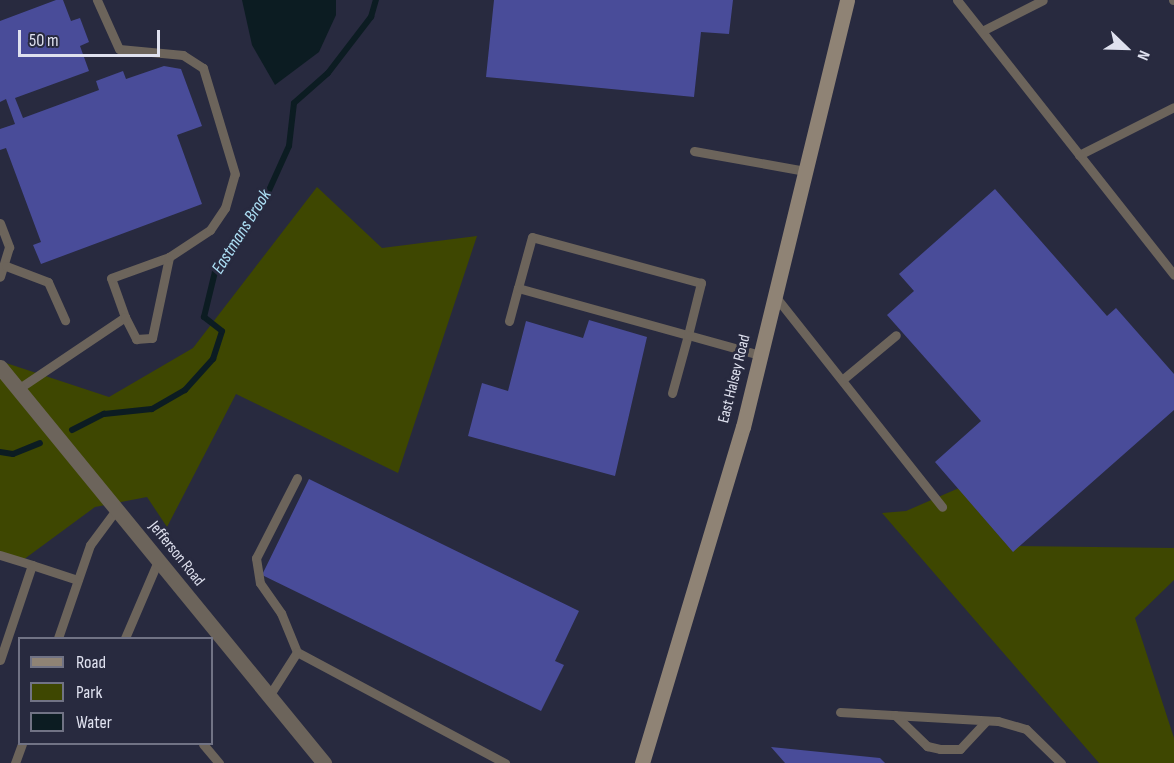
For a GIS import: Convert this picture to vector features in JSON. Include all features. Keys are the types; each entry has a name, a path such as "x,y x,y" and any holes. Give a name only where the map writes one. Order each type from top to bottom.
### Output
{"main road":[{"name":"East Halsey Road","path":"643,763 760,355 847,0"}],"street":[{"name":"Jefferson Road","path":"0,367 324,763"}],"lane":[{"path":"97,0 119,49 183,55 203,68 235,174 225,208 210,230 169,257 111,278 125,317 136,339 152,339 169,257"},
{"path":"957,0 1174,275"},
{"path":"982,31 1043,0"},
{"path":"1079,154 1174,107"},
{"path":"694,151 806,171"},
{"path":"0,224 9,247 6,266 0,277"},
{"path":"509,321 532,237 701,283 672,393"},
{"path":"6,266 48,282 65,320"},
{"path":"518,288 760,355"},
{"path":"775,296 942,507"},
{"path":"18,389 125,317"},
{"path":"842,380 896,335"},
{"path":"297,478 256,558 260,583 281,613 297,652 505,763"},
{"path":"59,637 90,545 116,510"},
{"path":"0,555 78,580"},
{"path":"126,637 158,561"},
{"path":"0,660 32,565"},
{"path":"269,696 297,652"},
{"path":"840,712 986,721 1026,729 1061,763"},
{"path":"894,715 927,746 940,749 960,749 986,721"},
{"path":"15,763 22,745"},
{"path":"204,745 219,763"}],"green space":[{"path":"317,187 382,248 477,236 398,473 236,394 167,527 147,497 95,507 23,560 0,553 0,361 109,397 193,348"},
{"path":"959,488 1008,546 1174,548 1174,580 1135,618 1174,738 1174,763 1099,763 882,513 906,511"}],"water":[{"path":"242,0 336,0 336,15 319,52 275,85 252,45"}],"building":[{"path":"56,0 63,0 71,21 80,18 89,42 80,46 89,71 15,98 23,118 99,90 96,81 123,71 126,79 164,66 181,69 202,126 177,135 202,204 41,264 33,245 41,242 6,148 0,150 0,129 15,124 6,99 0,102 0,21"},
{"path":"494,0 733,0 729,34 701,32 694,97 486,77"},
{"path":"995,189 1107,316 1116,308 1174,374 1174,410 1013,552 935,462 981,421 887,315 914,291 899,274"},
{"path":"589,320 647,337 615,476 468,436 482,383 508,391 526,321 583,338"},
{"path":"309,479 579,611 555,661 564,665 541,711 262,575"},
{"path":"771,747 880,758 885,763 785,763"}],"waterway":[{"name":"Eastmans Brook","path":"72,430 104,414 152,409 185,390 213,359 222,331 204,317 215,272 261,208 289,146 294,103 328,73 371,17 376,0"},
{"name":"Eastmans Brook","path":"0,452 13,454 40,443"}]}
